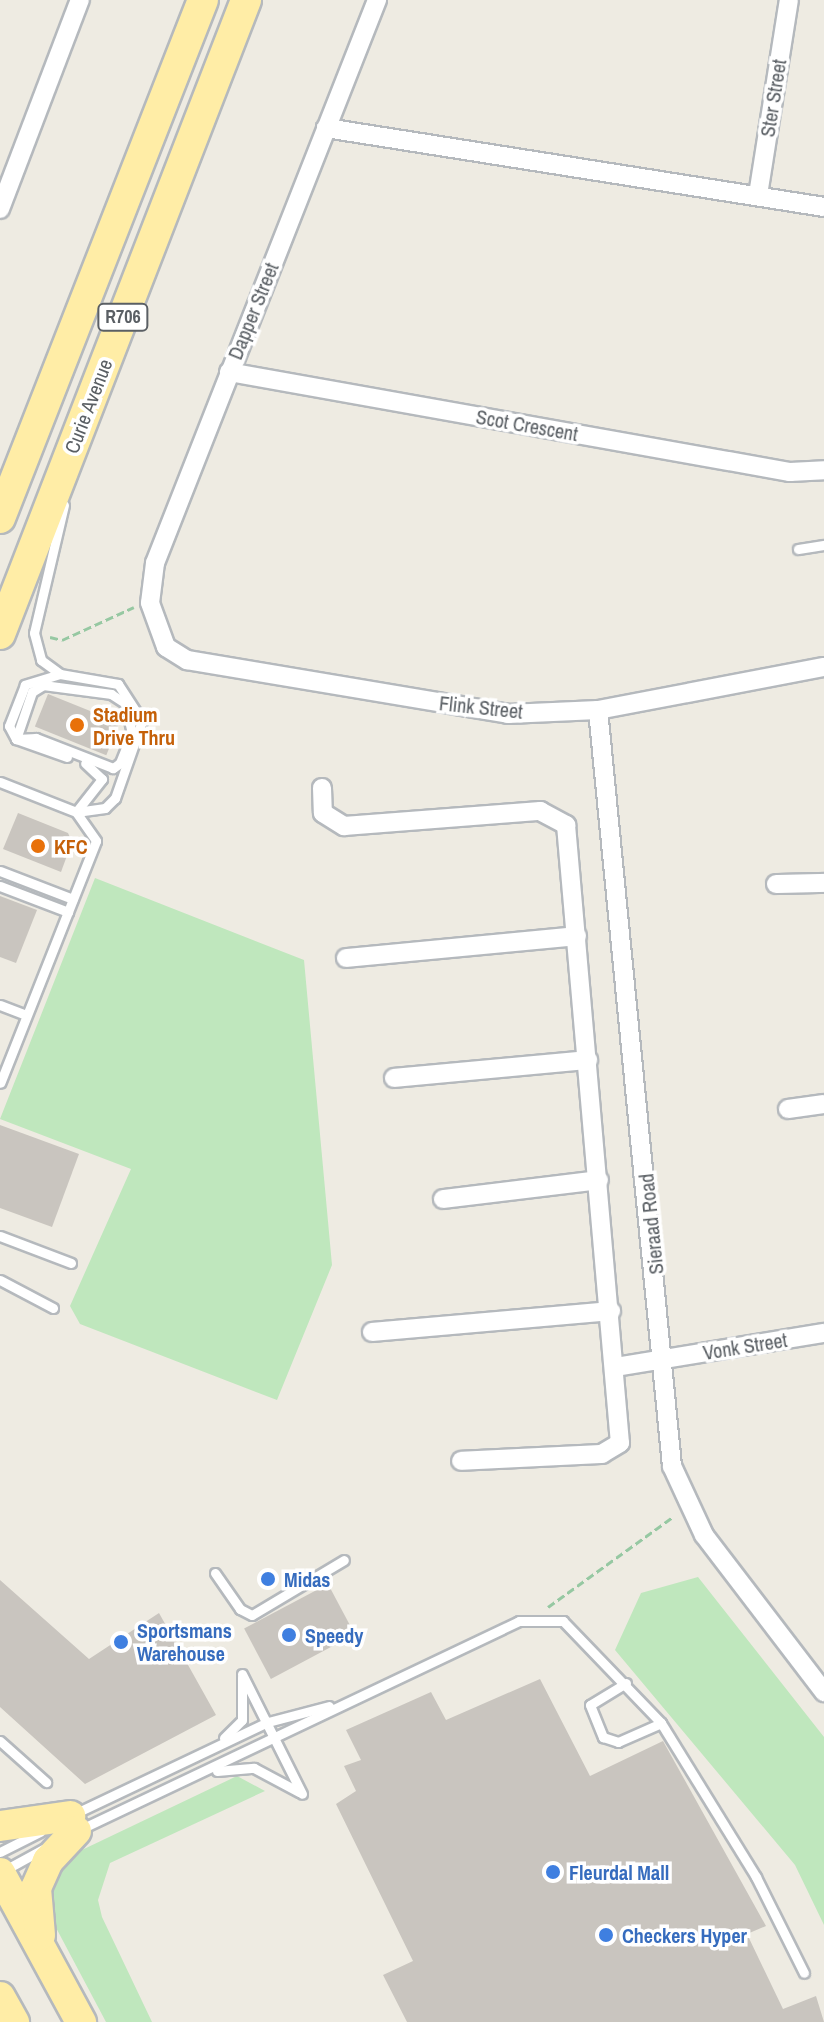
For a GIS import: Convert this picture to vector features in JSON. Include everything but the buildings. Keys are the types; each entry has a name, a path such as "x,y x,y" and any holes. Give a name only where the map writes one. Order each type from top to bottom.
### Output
{"main road":[{"name":"Curie Avenue","path":"0,518 203,0"},
{"name":"Curie Avenue","path":"0,634 246,0"},
{"path":"0,1826 73,1824"},
{"path":"41,1944 36,1888 48,1861 73,1824"},
{"path":"0,1873 81,2022"},
{"path":"0,1997 14,2022"}],"street":[{"path":"0,209 80,0"},
{"name":"Dapper Street","path":"153,627 150,603 155,563 377,0"},
{"name":"Ster Street","path":"758,195 789,0"},
{"path":"326,128 824,207"},
{"name":"Scot Crescent","path":"229,372 790,472 824,470"},
{"name":"Flink Street","path":"153,627 166,647 187,660 508,714 598,710 824,667"},
{"name":"Sieraad Road","path":"598,710 665,1360 672,1466 686,1506 824,1692"},
{"path":"322,788 323,813 344,826 557,813 566,825 622,1431 614,1450 461,1461"},
{"path":"776,884 824,883"},
{"path":"346,958 577,936"},
{"path":"394,1078 588,1060"},
{"path":"788,1109 824,1104"},
{"path":"443,1199 599,1180"},
{"path":"372,1332 611,1311"},
{"name":"Vonk Street","path":"616,1367 824,1333"}],"lane":[{"path":"0,782 76,812 105,808 128,768 142,732 131,698 118,684 60,674 41,660 34,633 75,442"},
{"path":"798,549 824,545"},
{"path":"60,674 25,685 9,726 16,739 94,766 128,768"},
{"path":"43,685 111,694 131,716 132,733 113,768 36,738 16,739 32,692 43,685"},
{"path":"76,812 98,792 102,779 94,766"},
{"path":"0,1083 96,841 76,812"},
{"path":"0,871 73,899"},
{"path":"0,886 68,912"},
{"path":"0,1005 26,1015"},
{"path":"0,1236 71,1263"},
{"path":"0,1280 53,1308"},
{"path":"215,1573 240,1609 252,1615 344,1560"},
{"path":"0,1852 210,1771 277,1740 341,1703 528,1618 563,1621 626,1683 661,1723 756,1877 804,1973"},
{"path":"204,1753 242,1720 242,1674 302,1794 254,1768 210,1771"},
{"path":"626,1683 590,1705 603,1737 618,1742 661,1723"},
{"path":"0,1873 73,1824 204,1753 268,1722 341,1703"},
{"path":"0,1741 46,1782"}],"path":[{"path":"34,633 62,640 112,612 150,603"},
{"path":"528,1618 632,1553 686,1506"}],"green space":[{"path":"95,878 304,960 332,1265 277,1400 80,1324 70,1306 131,1169 0,1119"},
{"path":"698,1577 824,1737 824,1925 795,1865 615,1650 641,1593"},
{"path":"237,1776 265,1791 110,1863 98,1900 102,1917 152,2022 106,2022 45,1907 63,1859"}],"place":[{"name":"Stadium Drive Thru","path":"77,725"},
{"name":"KFC","path":"38,846"},
{"name":"Midas","path":"268,1579"},
{"name":"Speedy","path":"289,1635"},
{"name":"Sportsmans Warehouse","path":"121,1642"},
{"name":"Fleurdal Mall","path":"553,1872"},
{"name":"Checkers Hyper","path":"606,1935"}]}
